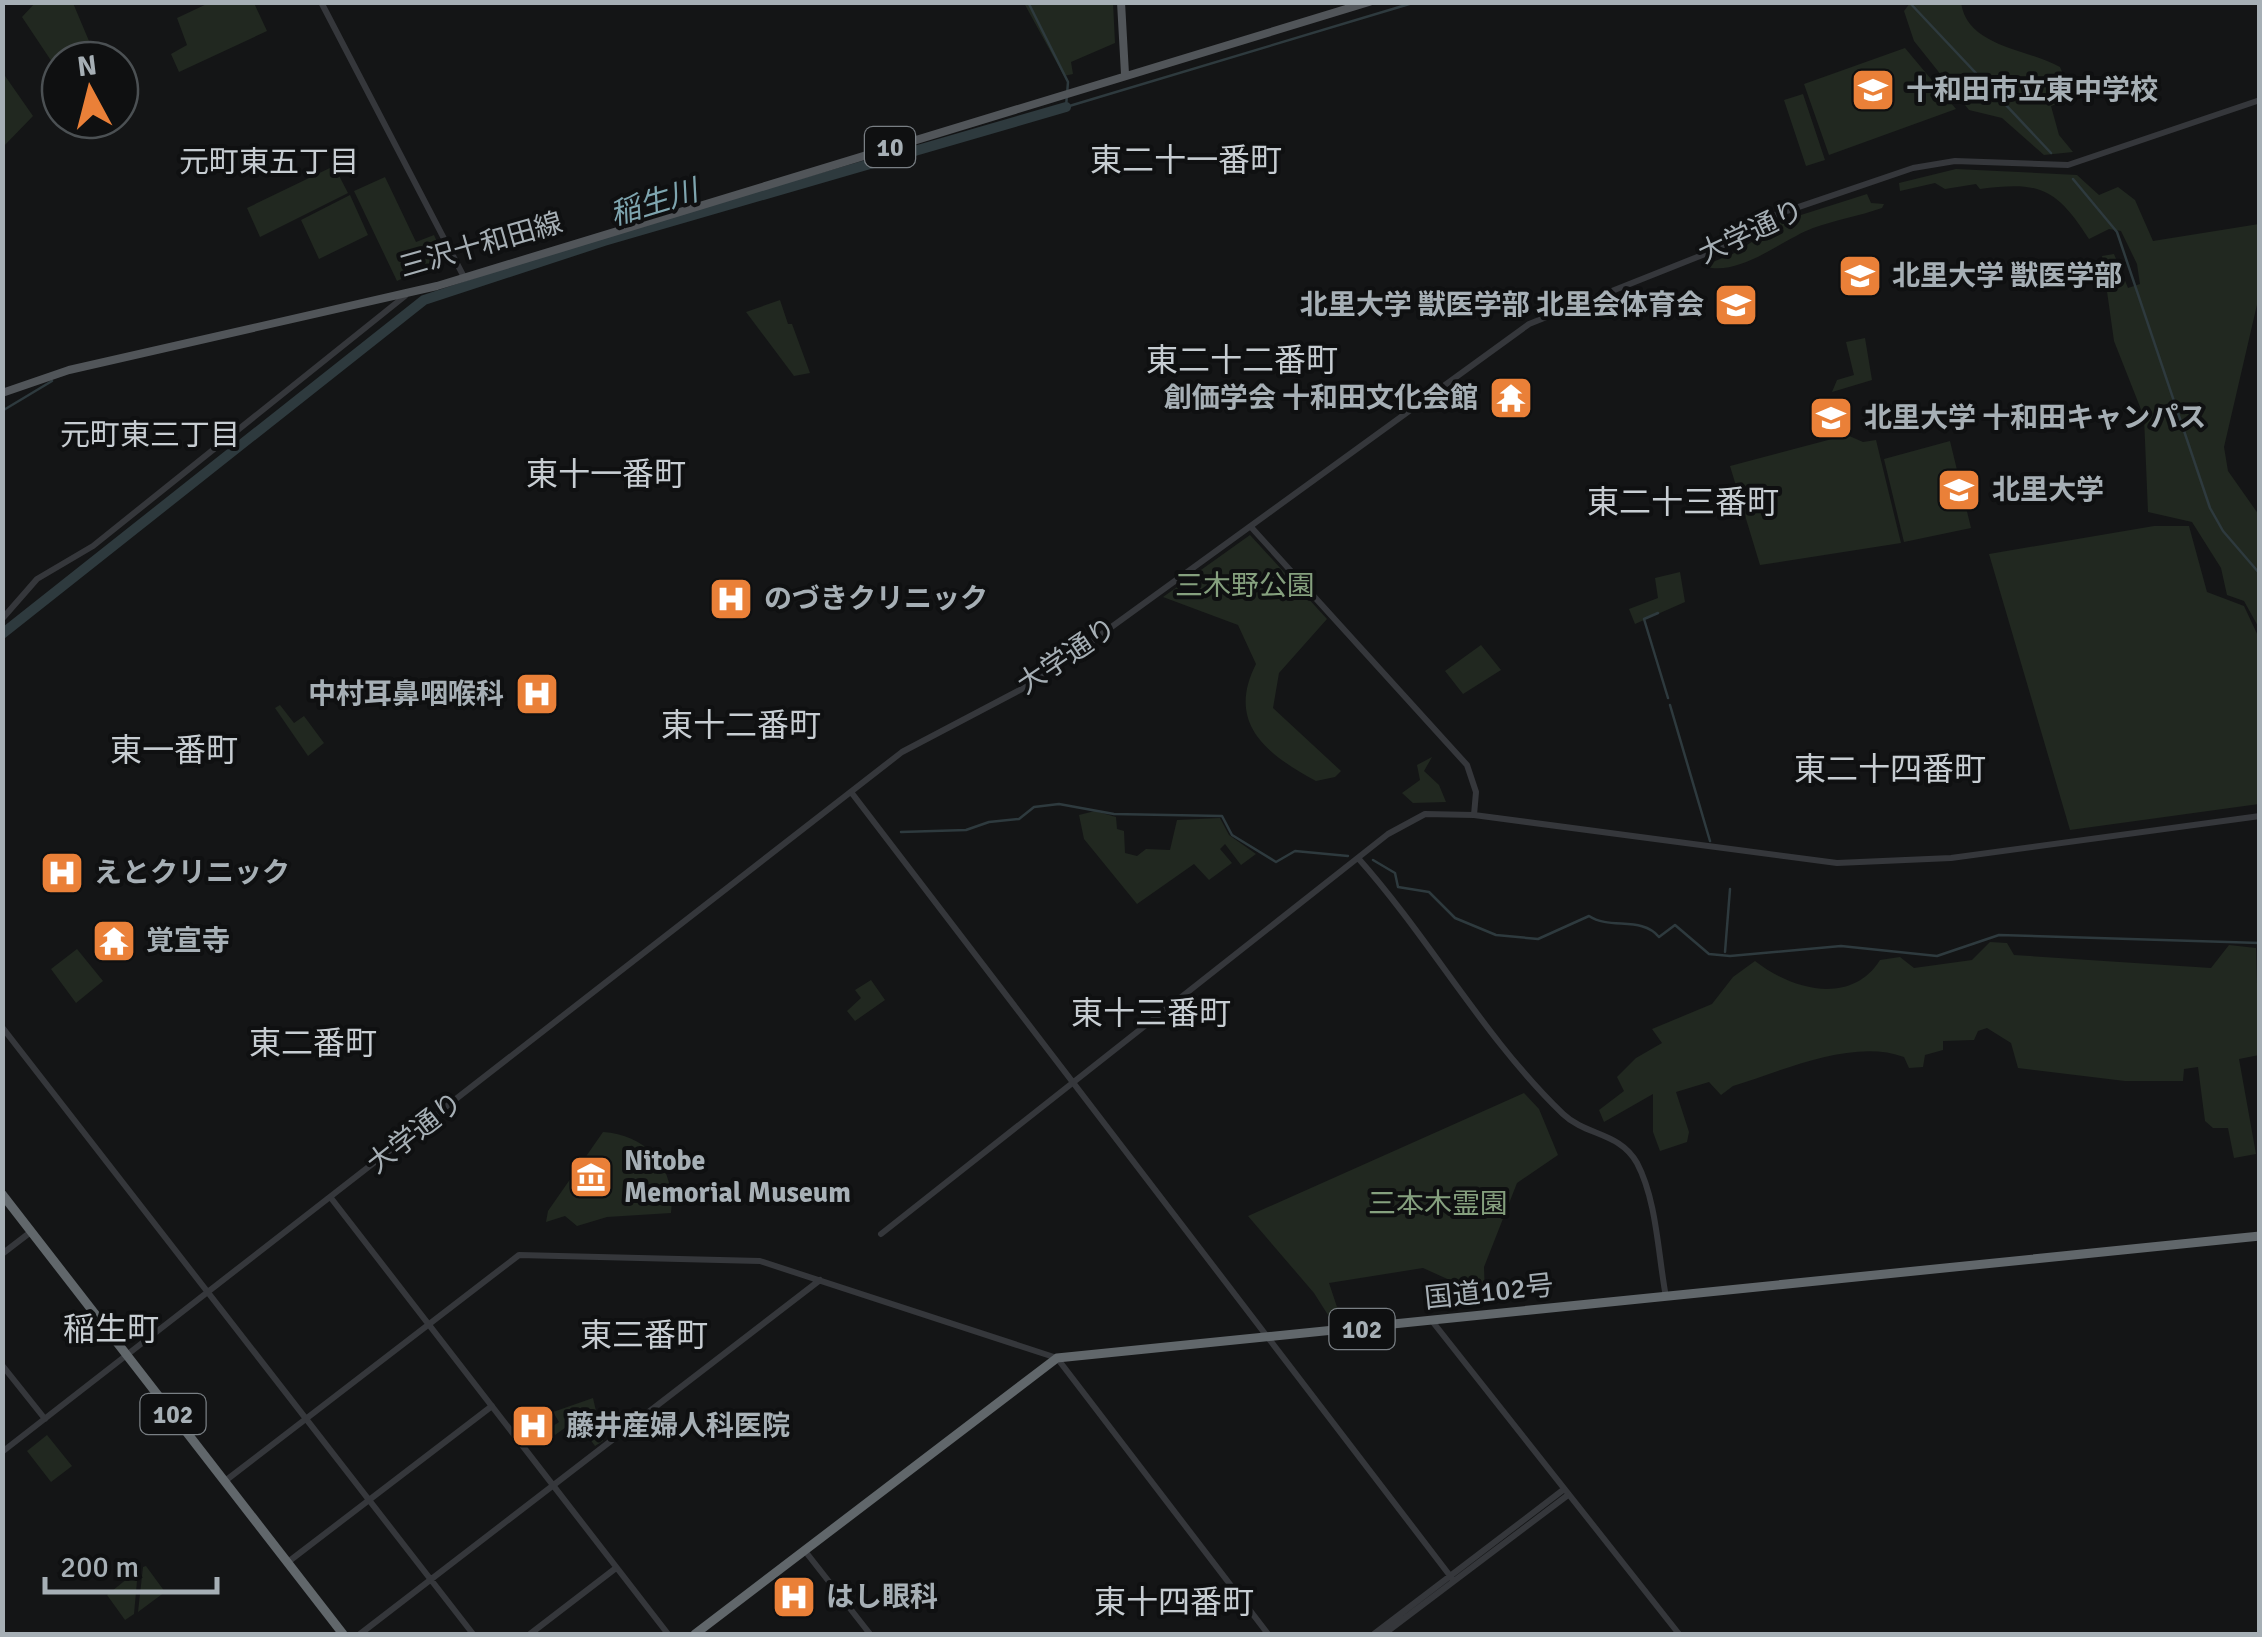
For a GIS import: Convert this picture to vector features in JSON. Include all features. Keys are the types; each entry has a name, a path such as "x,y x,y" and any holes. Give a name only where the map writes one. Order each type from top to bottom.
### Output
{"highway":[{"name":"102","path":"2,1194 343,1634"},
{"name":"国道102号","path":"1057,1358 2260,1236"},
{"path":"695,1634 1057,1358"}],"main road":[{"path":"1121,2 1126,74"},
{"name":"三沢十和田線","path":"2,393 69,370 464,278 1369,2"}],"street":[{"path":"322,2 464,278"},
{"name":"大学通り","path":"2,1452 902,752 1037,680 1528,324 1715,250 1772,216 1933,163 2048,167 2100,156 2260,100"},
{"name":"10","path":"2,619 37,579 93,546 392,303 411,293"},
{"path":"1250,526 1467,766 1476,792 1474,815"},
{"path":"852,792 1452,1579"},
{"path":"881,1234 1388,834 1425,814 1474,815 1837,863 1950,858 2260,816"},
{"path":"1358,858 1530,1081 1569,1119 1614,1138 1629,1151 1645,1185 1666,1297"},
{"path":"2,1027 473,1634"},
{"path":"331,1198 668,1634"},
{"path":"2,1254 32,1231"},
{"path":"225,1480 519,1255 760,1261 1057,1358 1268,1634"},
{"path":"360,1634 820,1280"},
{"path":"1432,1321 1679,1634"},
{"path":"2,1366 45,1419"},
{"path":"288,1562 492,1406"},
{"path":"1384,1634 1566,1492"},
{"path":"804,1550 870,1634"},
{"path":"530,1634 616,1568"},
{"path":"1374,1634 1452,1579"}],"green space":[{"path":"211,2 254,3 267,31 179,72 171,54 187,45 177,18"},
{"path":"35,3 73,3 89,40 40,40 40,44 22,17"},
{"path":"1024,3 1113,3 1115,43 1071,62 1073,74 1064,76"},
{"path":"1910,3 1961,3 1966,18 1986,38 2060,67 2073,98 2051,106 2059,135 2073,152 2044,155 2002,118 1969,110 1914,41 1904,11"},
{"path":"1905,48 1956,109 1829,155 1804,84"},
{"path":"3,73 33,116 2,147"},
{"path":"1803,94 1825,160 1806,166 1784,100"},
{"path":"334,166 348,193 260,237 247,208"},
{"path":"1956,169 2077,175 2099,195 2118,187 2135,200 2153,241 2259,224 2259,296 2224,447 2228,471 2259,515 2259,628 2244,601 2227,595 2221,568 2192,522 2148,512 2144,417 2114,341 2102,256 2114,254 2128,288 2140,284 2137,264 2121,231 2109,229 2089,239 2056,199 2032,188 1980,189 1976,184 1945,189 1935,183 1900,191 1899,183"},
{"path":"385,177 416,242 434,235 444,258 397,281 354,191"},
{"path":"1867,194 1871,203 1884,204 1882,208 1813,228 1731,267 1703,266 1737,252 1782,221"},
{"path":"350,195 368,235 319,259 301,220"},
{"path":"780,300 810,373 794,376 746,312"},
{"path":"1865,338 1872,380 1832,392 1837,380 1854,375 1846,342"},
{"path":"1847,435 1863,442 1876,440 1901,543 1760,565 1730,466"},
{"path":"1950,441 1971,528 1904,542 1884,459"},
{"path":"2154,526 2189,526 2207,592 2244,606 2259,638 2259,804 2070,830 1989,554"},
{"name":"三木野公園","path":"1250,535 1327,619 1279,673 1273,708 1341,771 1335,777 1316,781 1281,760 1256,734 1246,703 1256,664 1238,625 1163,597"},
{"path":"1680,572 1685,602 1635,624 1629,609 1658,598 1655,578"},
{"path":"1481,645 1501,670 1463,694 1445,671"},
{"path":"280,705 294,723 304,716 324,743 308,756 275,708"},
{"path":"1432,757 1424,771 1439,785 1446,802 1413,803 1402,793 1420,780 1417,765"},
{"path":"1095,811 1116,817 1117,829 1124,831 1125,853 1137,856 1146,849 1170,850 1177,820 1220,818 1229,835 1256,854 1241,865 1225,844 1220,849 1232,863 1209,880 1194,864 1137,904 1084,839 1079,815"},
{"path":"1990,942 2007,943 2014,955 2211,968 2229,945 2256,948 2259,1055 2239,1059 2256,1154 2234,1158 2228,1128 2213,1128 2205,1121 2198,1067 2184,1069 2183,1081 2125,1081 2018,1068 2011,1043 1987,1028 1978,1031 1974,1040 1943,1041 1943,1050 1925,1055 1923,1067 1909,1068 1904,1057 1863,1051 1795,1065 1733,1086 1721,1095 1709,1082 1676,1092 1689,1132 1687,1142 1660,1151 1653,1132 1653,1094 1604,1122 1599,1110 1624,1091 1617,1077 1636,1058 1662,1043 1652,1029 1712,1004 1733,977 1755,961 1803,986 1837,988 1853,984 1880,960 1900,957 1914,968 1972,960"},
{"path":"77,949 103,981 76,1003 51,969"},
{"path":"871,980 885,1000 855,1021 847,1011 861,998 855,990"},
{"name":"三本木霊園","path":"1524,1093 1539,1109 1558,1155 1517,1183 1484,1267 1485,1296 1423,1268 1329,1283 1343,1325 1335,1326 1314,1293 1248,1216"},
{"path":"603,1132 633,1140 656,1157 669,1182 671,1213 607,1217 577,1226 565,1216 546,1222 548,1211"},
{"path":"593,1398 603,1441 595,1446 576,1420 555,1435 550,1428 559,1422 553,1412"},
{"path":"47,1435 72,1466 51,1482 27,1451"},
{"path":"143,1567 165,1592 138,1612"},
{"path":"138,1570 134,1614 125,1620 107,1595"}],"waterway":[{"name":"稲生川","path":"1028,2 1068,82 1066,107 1416,2"},
{"path":"1909,2 2051,153"},
{"name":"稲生川","path":"2,634 424,300 604,241 1066,107"},
{"path":"2073,179 2117,232 2210,508 2223,531 2260,574"},
{"path":"2,411 52,381"},
{"path":"1658,613 1644,619 1668,698"},
{"path":"1670,705 1710,841"},
{"path":"901,832 966,830 989,822 1019,819 1034,807 1059,804 1114,814 1222,816 1232,835 1276,862 1295,851 1348,856"},
{"path":"1373,860 1395,873 1398,887 1429,892 1455,918 1496,935 1538,939 1589,916 1644,927 1659,937 1675,925 1709,954 1730,956 1841,946 1937,956 1999,935 2260,943"},
{"path":"1725,952 1730,889"}],"place":[{"name":"十和田市立東中学校","path":"1873,90"},
{"name":"北里大学 獣医学部","path":"1860,276"},
{"name":"北里大学 獣医学部 北里会体育会","path":"1736,305"},
{"name":"創価学会 十和田文化会館","path":"1511,398"},
{"name":"北里大学 十和田キャンパス","path":"1831,418"},
{"name":"北里大学","path":"1959,490"},
{"name":"のづきクリニック","path":"731,599"},
{"name":"中村耳鼻咽喉科","path":"537,694"},
{"name":"えとクリニック","path":"62,873"},
{"name":"覚宣寺","path":"114,941"},
{"name":"Nitobe Memorial Museum","path":"591,1177"},
{"name":"藤井産婦人科医院","path":"533,1426"},
{"name":"はし眼科","path":"794,1597"}],"district":[{"name":"東二十一番町","path":"1186,160"},
{"name":"元町東五丁目","path":"269,162"},
{"name":"東二十二番町","path":"1242,360"},
{"name":"元町東三丁目","path":"150,435"},
{"name":"東十一番町","path":"606,474"},
{"name":"東二十三番町","path":"1683,502"},
{"name":"東十二番町","path":"741,725"},
{"name":"東一番町","path":"174,750"},
{"name":"東二十四番町","path":"1890,769"},
{"name":"東十三番町","path":"1151,1013"},
{"name":"東二番町","path":"313,1043"},
{"name":"稲生町","path":"111,1329"},
{"name":"東三番町","path":"644,1335"},
{"name":"東十四番町","path":"1174,1602"}]}
